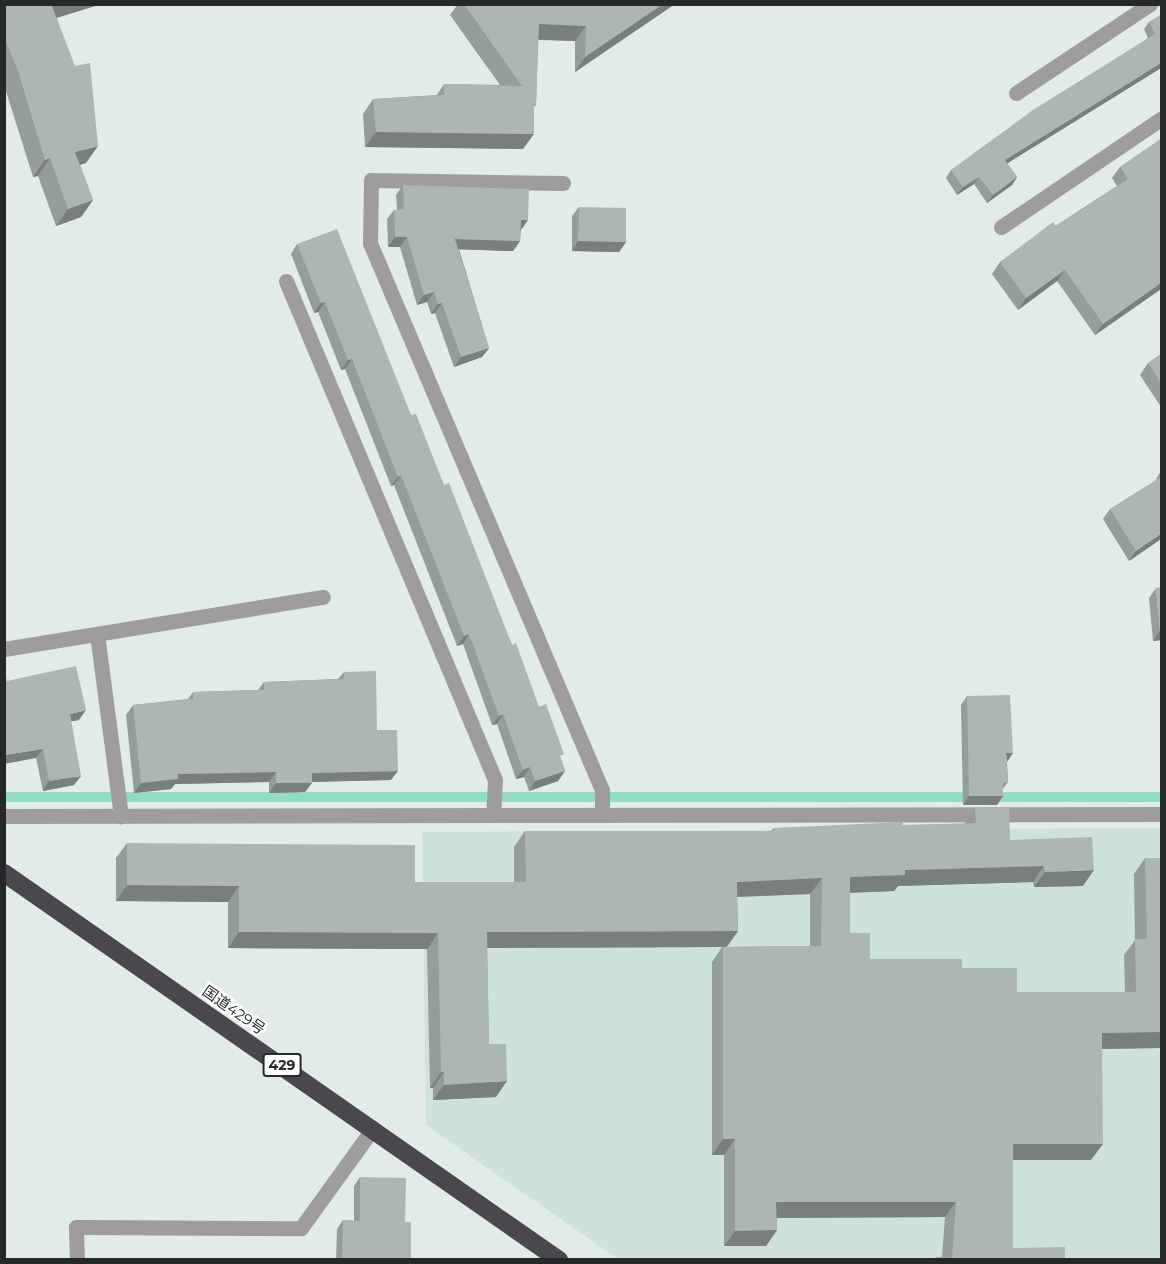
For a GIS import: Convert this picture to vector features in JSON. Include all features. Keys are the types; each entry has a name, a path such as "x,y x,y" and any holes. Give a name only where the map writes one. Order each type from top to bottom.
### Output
{"highway":[{"name":"国道429号","path":"4,873 373,1128 559,1260"}],"street":[{"path":"1016,93 1150,4"},
{"path":"1000,227 1161,118"},
{"path":"563,183 371,180 370,243 602,803"},
{"path":"286,281 491,769 494,804"},
{"path":"4,649 323,597"},
{"path":"97,634 120,804"},
{"path":"4,816 120,804 602,803 1161,814"},
{"path":"77,1260 76,1227 301,1228 373,1128"}],"shaded area":[{"path":"1161,828 1161,1259 618,1259 426,1125 422,832"}],"building":[{"path":"4,4 57,4 52,6 75,66 90,63 98,146 75,152 93,200 68,209 50,158 45,160 18,71 4,37"},
{"path":"464,4 663,4 585,57 586,26 539,24 534,134 376,132 373,99 444,95 444,84 522,86"},
{"path":"1161,15 1161,63 1005,160 1017,177 993,195 979,177 963,187 951,170 1033,110 1155,34 1149,22"},
{"path":"1161,139 1161,283 1103,324 1065,270 1026,298 1000,262 1053,222 1056,226 1128,179 1120,167"},
{"path":"403,185 529,189 528,220 521,220 520,241 455,239 489,348 461,357 442,303 438,304 434,292 424,295 407,237 395,237 394,210 404,209"},
{"path":"579,207 626,208 626,242 578,241"},
{"path":"337,229 411,415 416,414 444,485 449,483 512,645 516,643 539,707 546,704 564,754 560,756 565,771 535,781 530,767 523,770 503,714 499,716 469,634 464,636 401,475 398,477 352,359 348,360 325,302 321,303 297,244"},
{"path":"1161,354 1161,383 1148,363"},
{"path":"1161,477 1161,534 1136,551 1110,509"},
{"path":"1161,587 1161,631 1160,631 1156,588"},
{"path":"4,666 7,681 76,666 86,710 70,714 81,776 49,781 43,749 4,755"},
{"path":"376,671 377,730 397,730 398,771 312,773 312,783 276,783 276,772 178,774 178,779 141,783 133,705 193,699 193,692 264,690 264,682 344,679 344,672"},
{"path":"1010,695 1013,753 1006,753 1008,782 1003,783 1003,796 969,796 967,696"},
{"path":"975,808 1009,808 1010,840 1092,837 1094,870 1045,872 1044,866 905,870 905,875 850,877 850,933 870,933 870,959 962,959 962,968 1017,968 1017,992 1136,992 1135,939 1147,939 1145,858 1161,858 1161,1032 1102,1033 1103,1144 1013,1144 1013,1248 1065,1247 1065,1260 936,1260 936,1257 952,1258 956,1202 776,1202 777,1230 735,1231 735,1139 723,1139 723,947 821,946 822,878 737,882 738,931 487,932 489,1044 506,1044 507,1081 444,1085 444,1072 441,1072 438,933 239,932 239,886 127,885 127,843 415,845 415,882 526,882 525,831 774,831 774,828 903,822 903,825 976,823"},
{"path":"360,1177 406,1178 405,1222 411,1222 411,1260 342,1260 343,1220 360,1221"}],"waterway":[{"path":"4,797 1162,797"}]}
